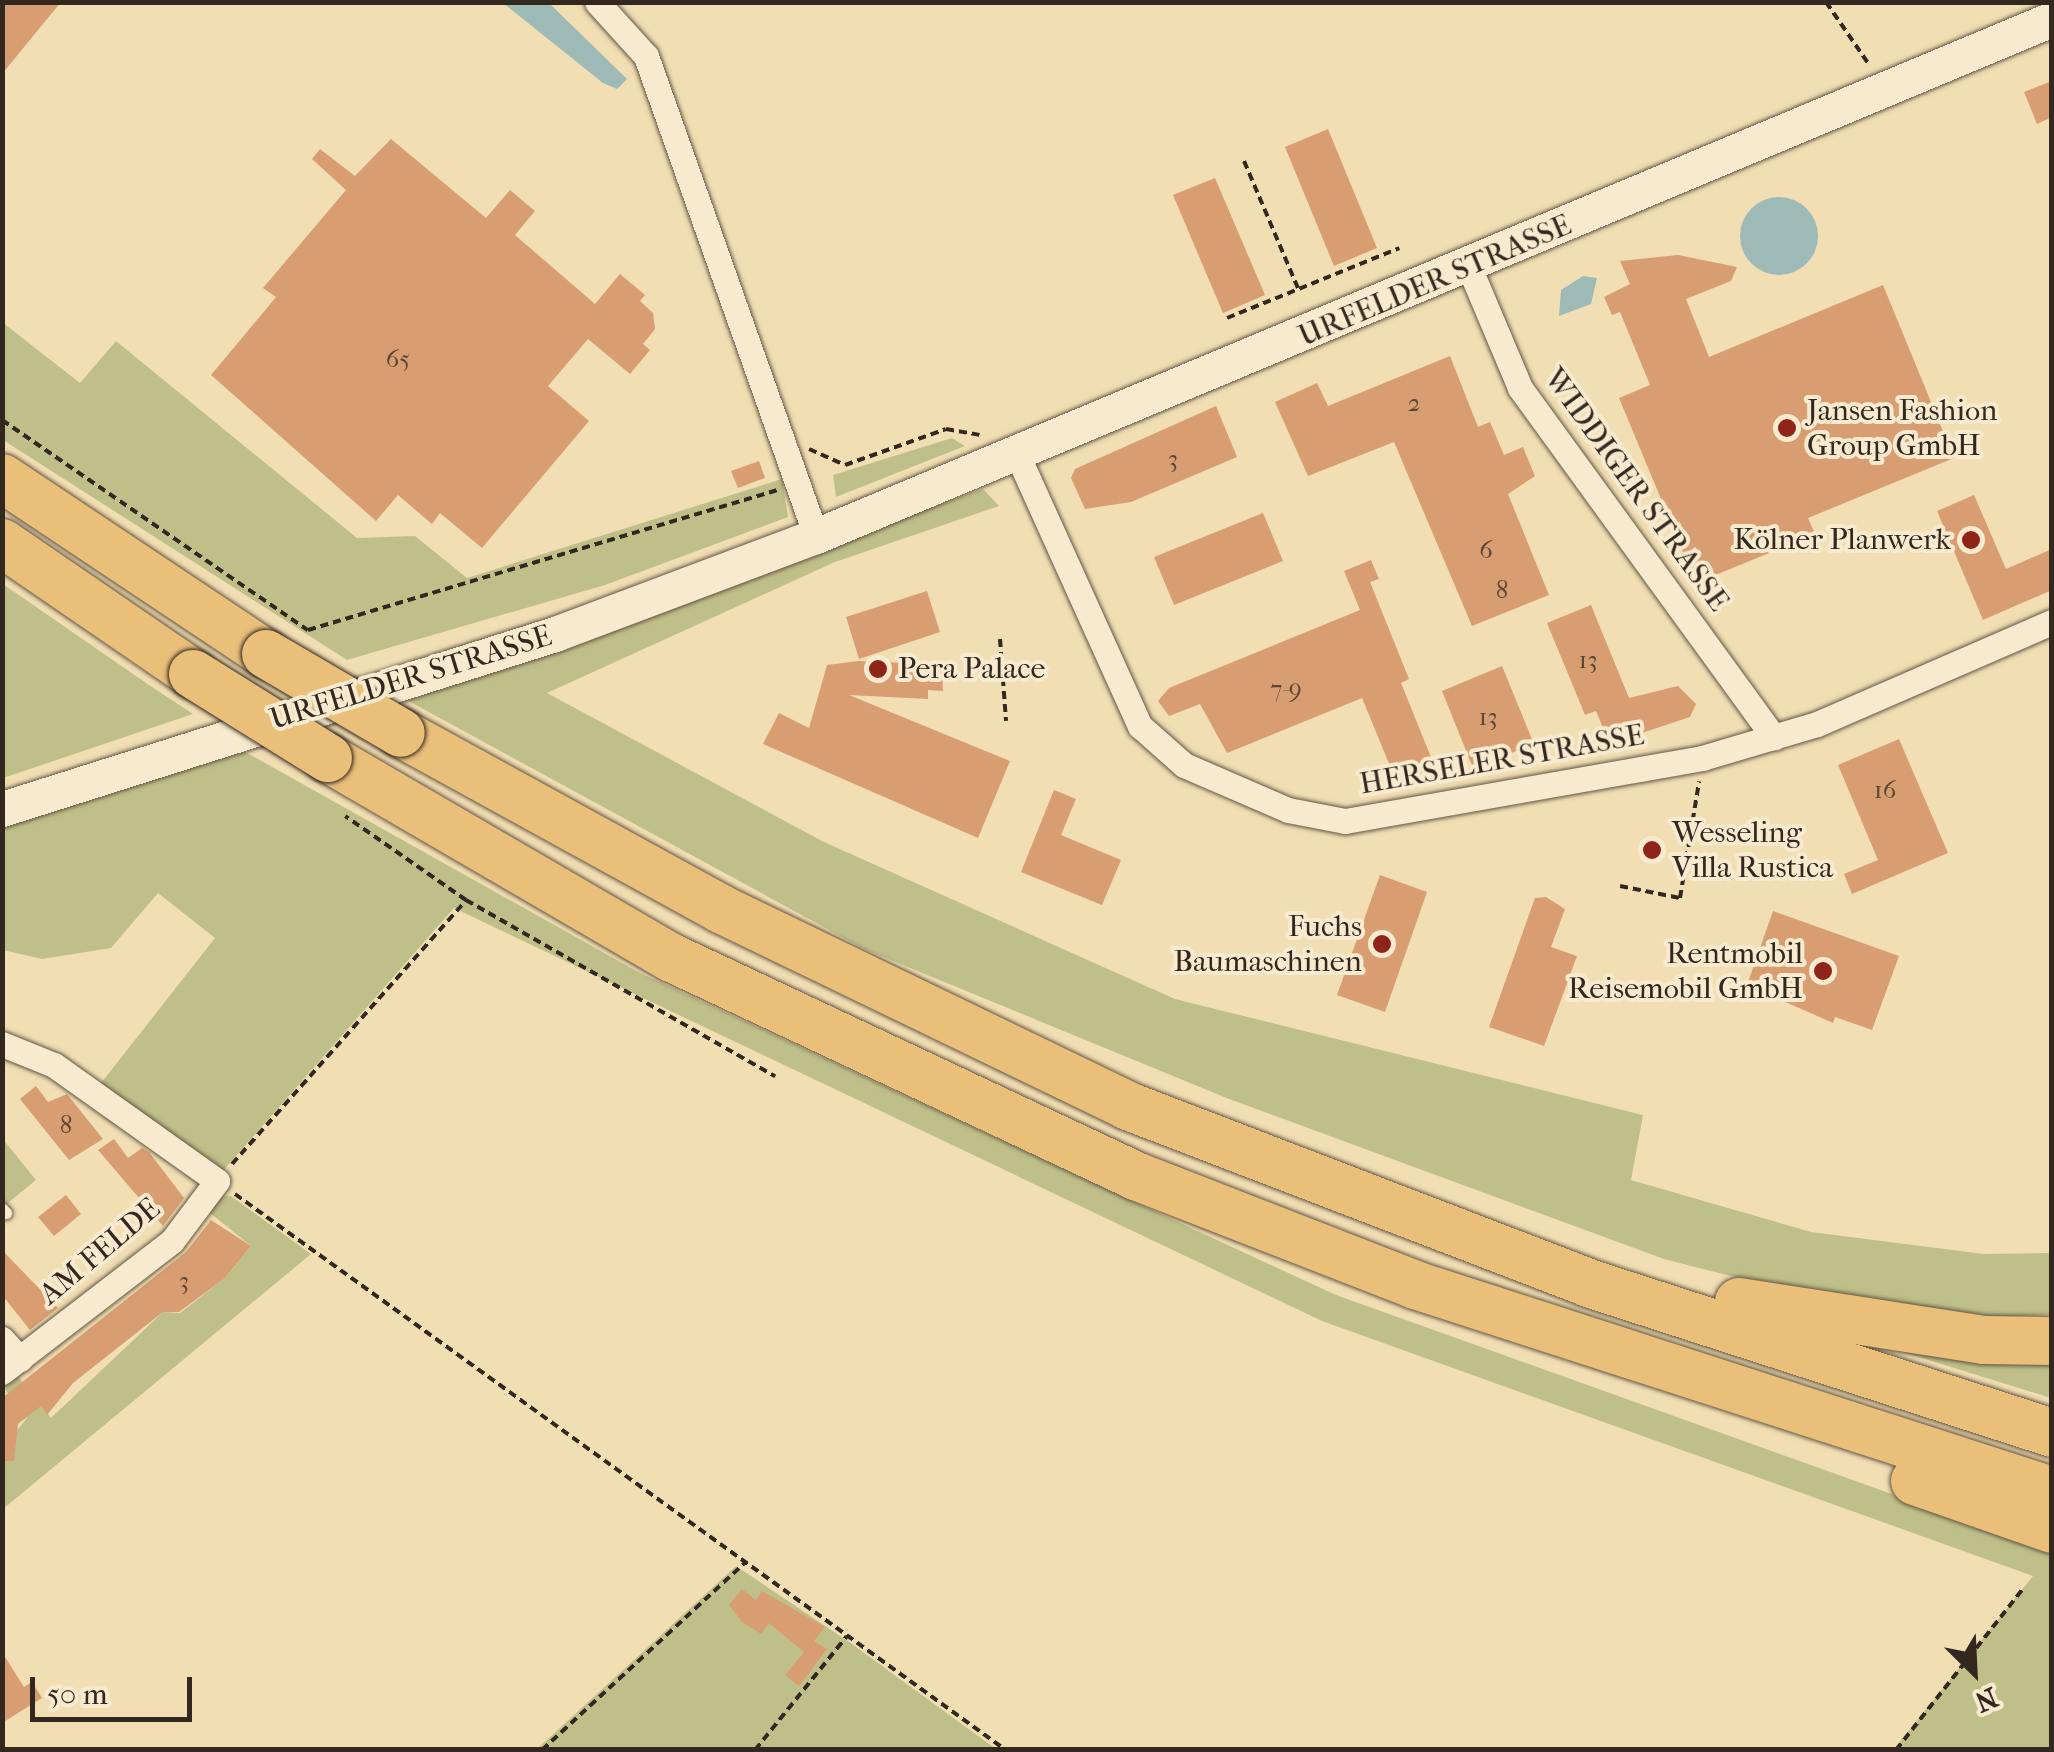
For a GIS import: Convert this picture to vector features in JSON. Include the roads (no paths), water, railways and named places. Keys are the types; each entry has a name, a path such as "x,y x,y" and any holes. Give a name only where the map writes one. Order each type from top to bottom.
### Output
{"highway":[{"path":"2,478 266,654 401,733 721,909 1128,1106 1588,1283 2052,1433"},
{"path":"2,544 192,674 328,758 672,958 894,1068 1136,1176 1415,1284 2052,1491"},
{"path":"1128,1106 1212,1117 1646,1276 1790,1316 2052,1341"},
{"path":"1415,1284 1528,1343 1644,1388 2052,1528"}],"main road":[{"name":"URFELDER STRASSE","path":"2,809 555,634 816,536 1469,268 2052,19"}],"street":[{"path":"597,2 646,56 816,536"},
{"name":"WIDDIGER STRASSE","path":"1469,268 1520,388 1774,737"},
{"name":"HERSELER STRASSE","path":"1018,454 1122,695 1140,726 1184,765 1288,810 1345,821 1702,758 1774,737 2052,622"},
{"name":"AM FELDE","path":"2,1044 54,1065 217,1182 172,1241 11,1366"},
{"path":"2,1339 11,1366"}],"water":[{"path":"503,3 549,3 627,79 617,89 603,83"},
{"path":"1779,197 1807,208 1818,236 1807,264 1779,275 1751,264 1740,236 1751,208"},
{"path":"1583,276 1597,278 1591,304 1559,316 1561,290"}],"place":[{"name":"Jansen Fashion Group GmbH","path":"1787,428"},
{"name":"Kölner Planwerk","path":"1971,540"},
{"name":"Pera Palace","path":"878,669"},
{"name":"Wesseling Villa Rustica","path":"1652,850"},
{"name":"Fuchs Baumaschinen","path":"1382,944"},
{"name":"Rentmobil Reisemobil GmbH","path":"1823,971"}]}
